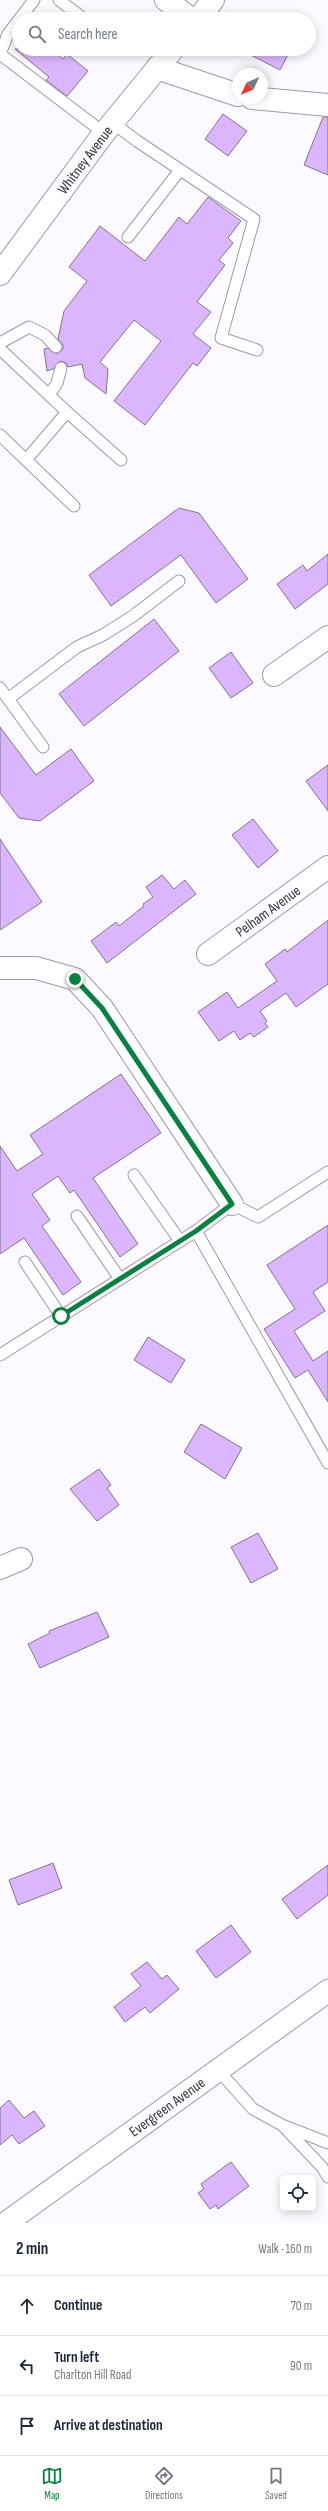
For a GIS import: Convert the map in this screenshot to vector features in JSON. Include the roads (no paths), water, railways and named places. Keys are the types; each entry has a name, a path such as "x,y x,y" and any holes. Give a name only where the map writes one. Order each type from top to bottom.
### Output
{"street":[{"path":"166,0 182,12"},
{"path":"204,12 213,0"},
{"name":"Whitney Avenue","path":"2,267 109,128 167,56"},
{"path":"157,68 232,93"},
{"path":"268,99 328,105"},
{"path":"274,675 328,637"},
{"name":"Pelham Avenue","path":"208,954 328,867"},
{"path":"0,968 36,968 75,979 102,1008 232,1204"},
{"path":"0,1568 21,1559"},
{"name":"Evergreen Avenue","path":"6,2223 328,1991"}],"lane":[{"path":"25,12 34,0"},
{"path":"59,0 75,12"},
{"path":"12,29 8,34 0,54 109,128 180,170 254,219 221,338 257,350"},
{"path":"128,236 180,170"},
{"path":"0,343 29,327 45,335 56,347"},
{"path":"0,349 121,460"},
{"path":"49,395 57,383 61,368"},
{"path":"26,460 67,412"},
{"path":"0,435 74,506"},
{"path":"8,699 77,647 103,635 133,616 179,581"},
{"path":"0,688 43,747"},
{"path":"0,1355 196,1231 232,1204 258,1217 328,1172"},
{"path":"134,1175 180,1241"},
{"path":"77,1216 120,1279"},
{"path":"196,1231 328,1463"},
{"path":"25,1262 61,1316"},
{"path":"218,2070 252,2108 282,2126 328,2142"},
{"path":"282,2126 322,2167 328,2177"}]}
